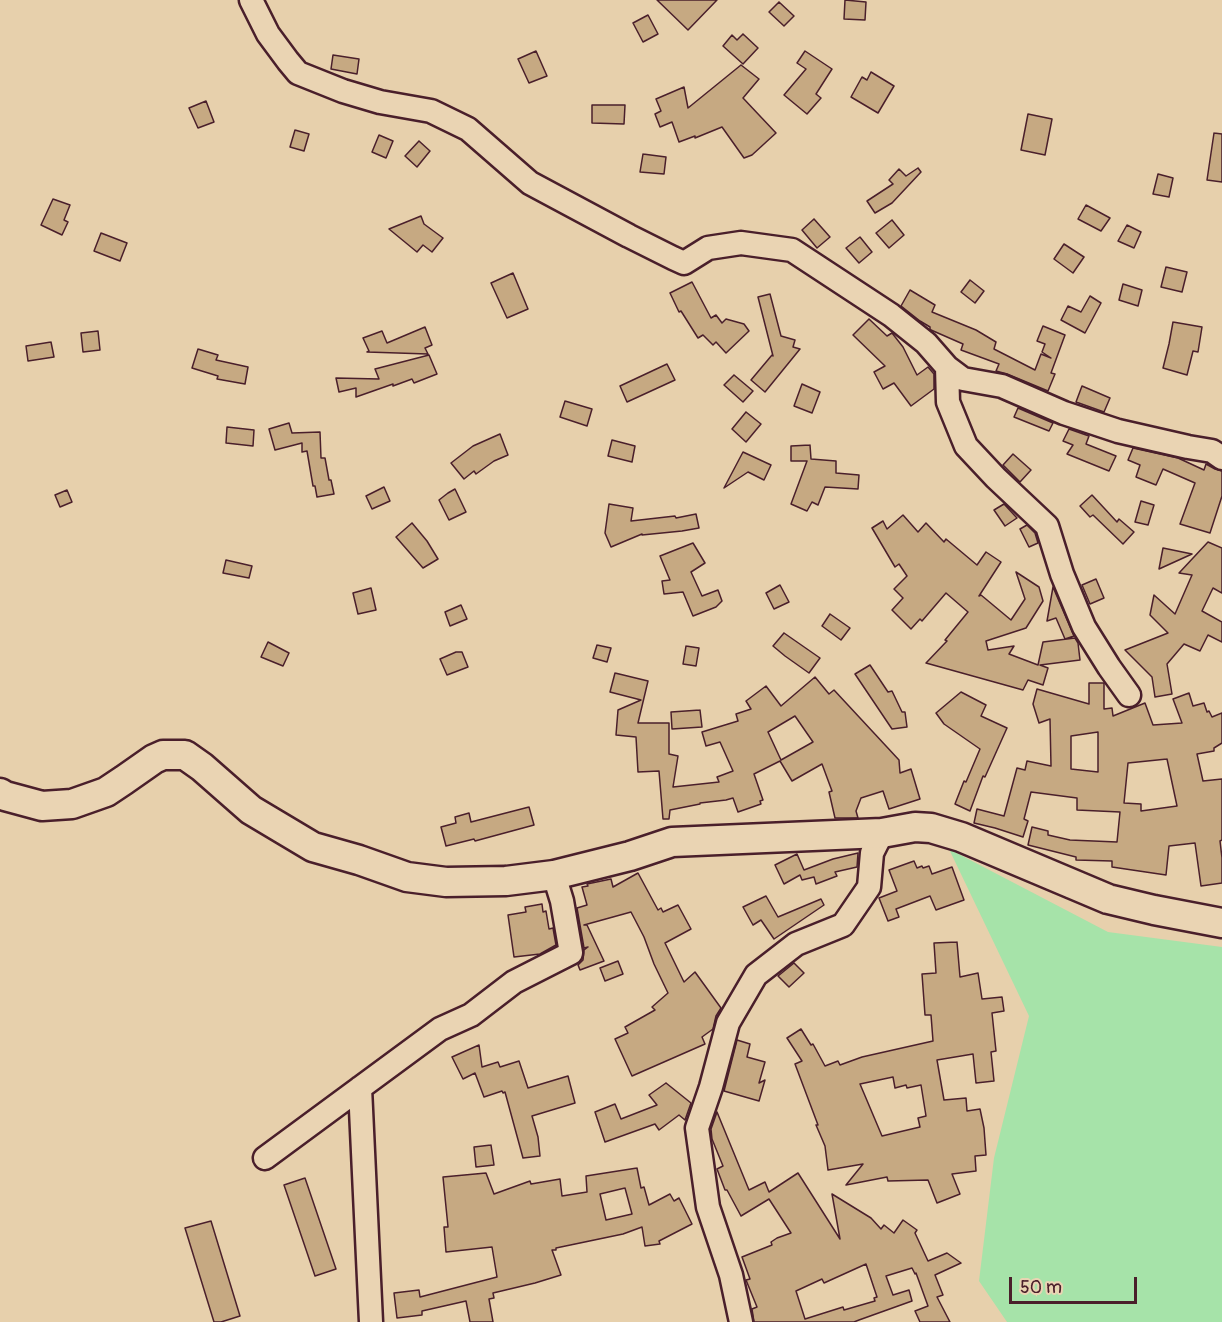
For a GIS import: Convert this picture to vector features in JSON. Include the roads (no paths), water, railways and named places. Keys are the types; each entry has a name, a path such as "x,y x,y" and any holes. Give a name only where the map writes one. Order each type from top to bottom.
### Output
{"main road":[{"path":"0,793 42,806 72,804 106,792 163,755 185,755 251,810 313,847 407,877 446,882 506,881 554,875 630,856 672,842 882,833 915,827 931,828 945,831 1108,899 1222,923"}],"street":[{"path":"251,0 268,34 298,73 343,91 380,102 430,111 468,129 530,183 684,263 708,248 741,243 792,250 891,315 926,343 947,367 963,379 1002,386 1064,413 1118,431 1212,451 1222,458"},
{"path":"947,367 948,402 966,446 1047,526 1062,574 1084,627 1129,695"},
{"path":"741,1322 731,1275 708,1207 697,1128 711,1087 728,1023 756,975 796,944 843,925 869,887 872,853 882,833"},
{"path":"265,1158 440,1029 471,1015 514,982 571,953 562,901 554,875"},
{"path":"360,1088 371,1322"}]}
